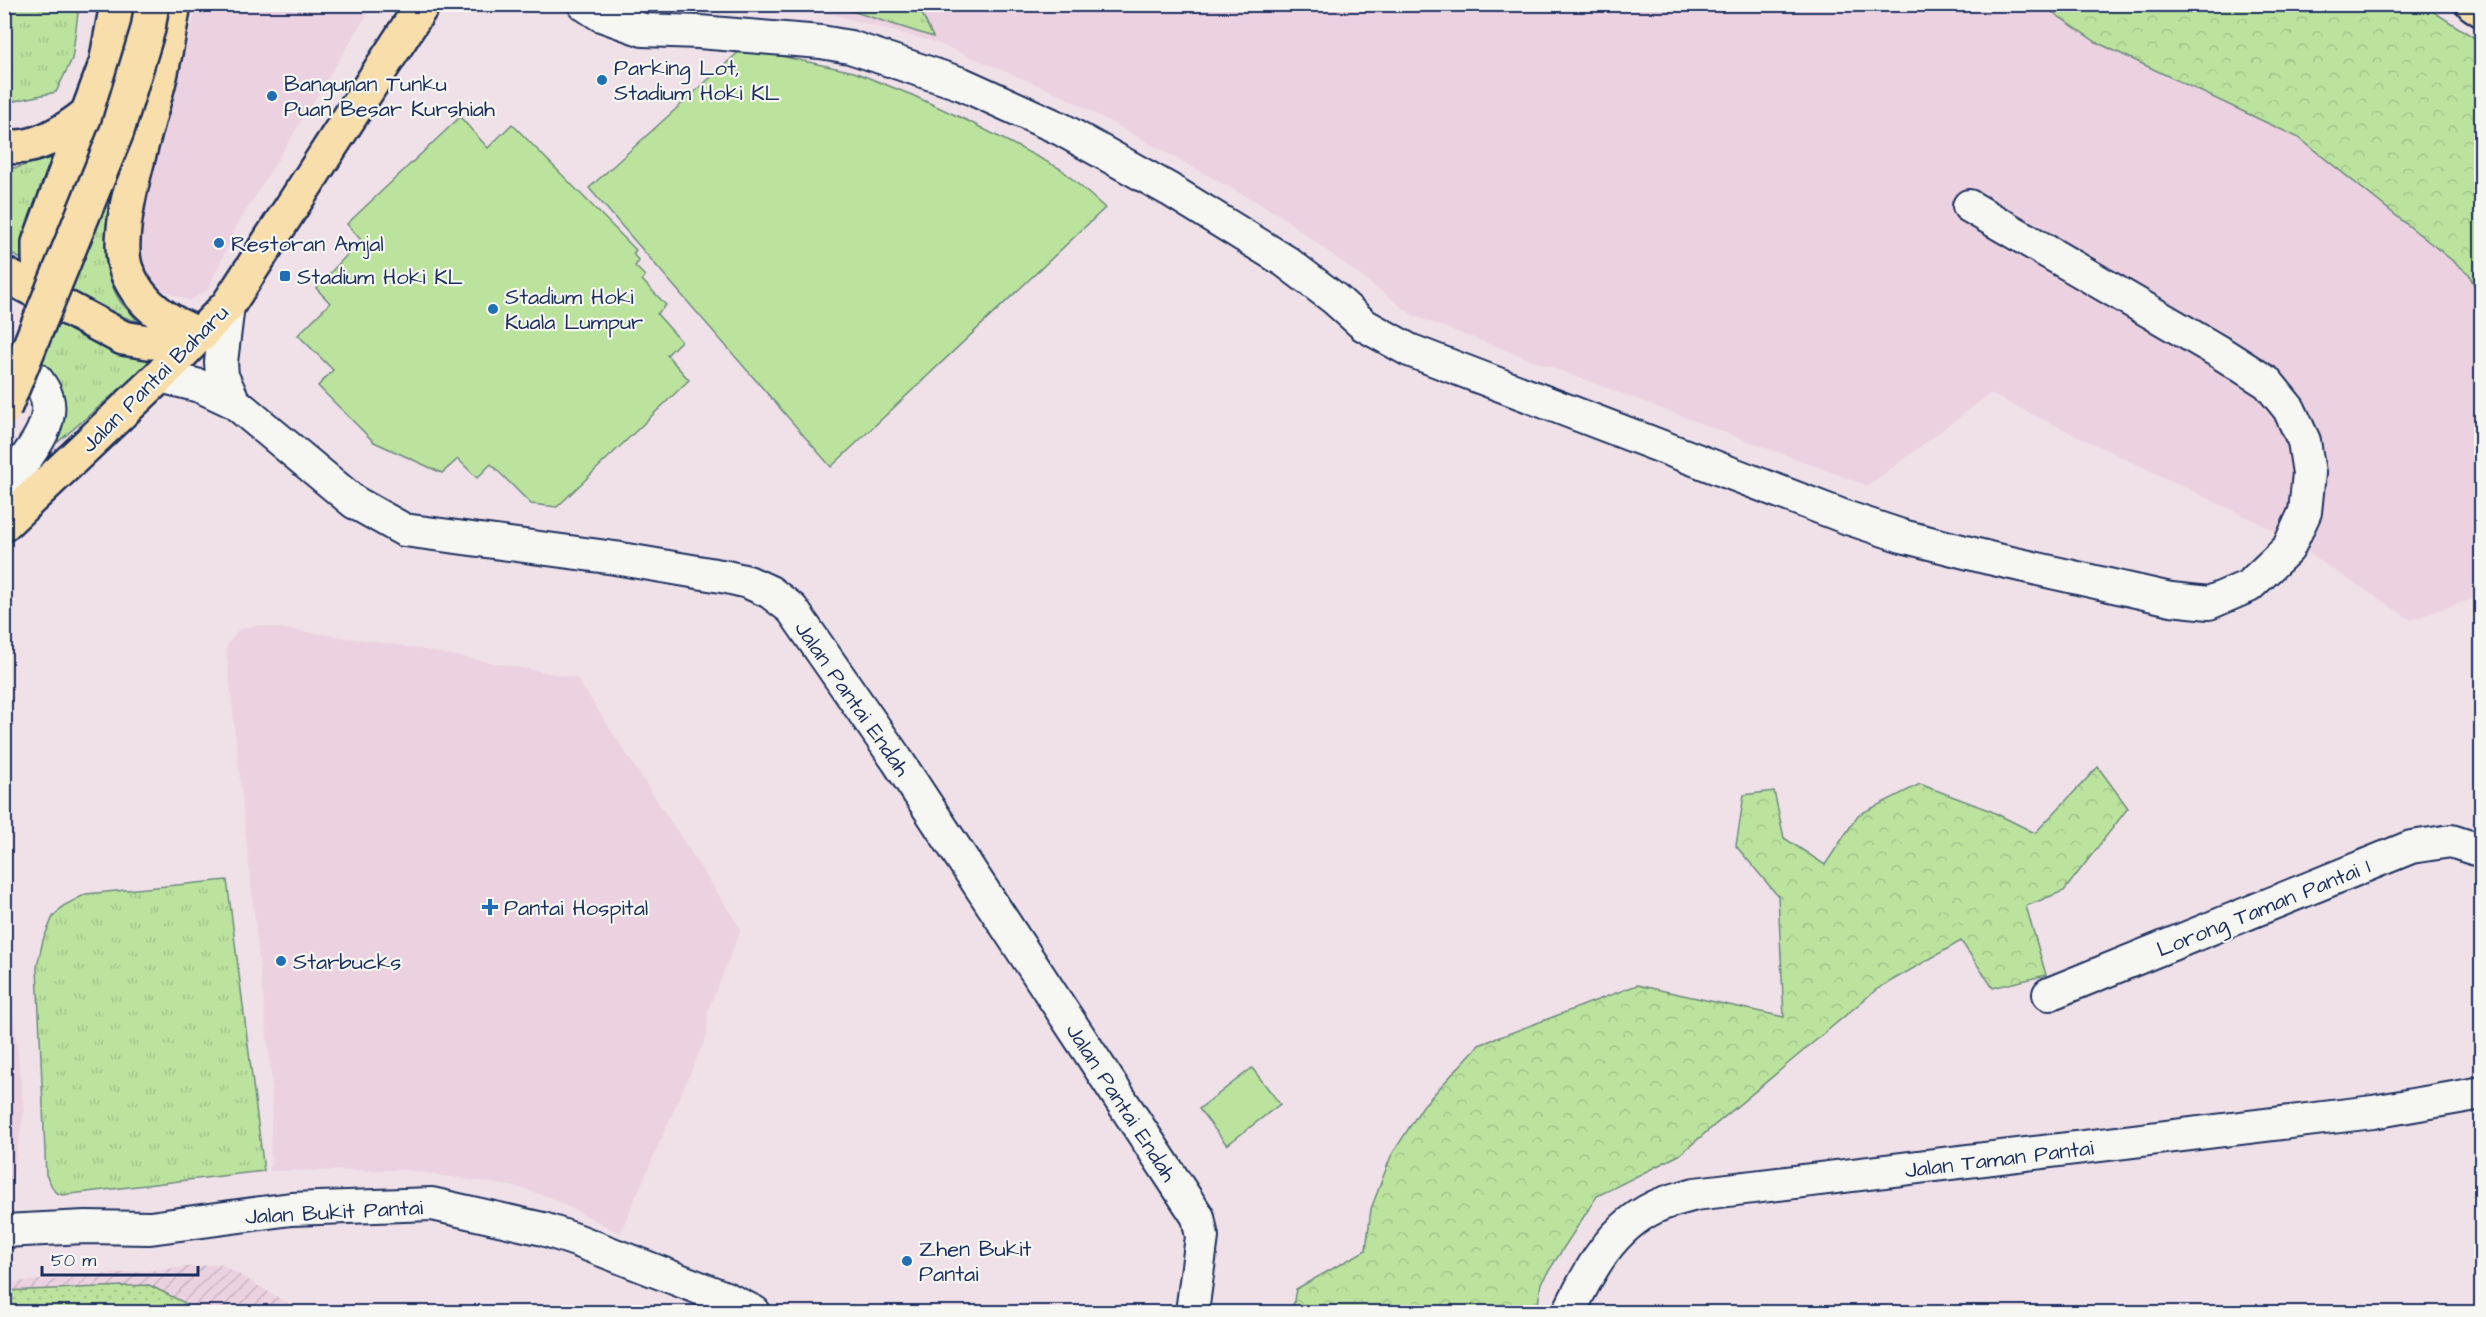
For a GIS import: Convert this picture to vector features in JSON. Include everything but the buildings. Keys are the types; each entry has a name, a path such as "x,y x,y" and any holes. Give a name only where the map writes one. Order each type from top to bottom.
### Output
{"main road":[{"path":"60,304 43,285 39,267 39,243 90,112 106,64 117,4"},
{"path":"4,409 117,131 142,50 152,4"},
{"path":"174,4 161,72 128,197 123,251 126,271 136,289 153,310 176,326 201,335"},
{"path":"2473,4 2481,10"},
{"name":"Jalan Pantai Baharu","path":"4,524 160,376 228,305 423,5"},
{"path":"4,145 11,147 46,140 65,132 90,112"},
{"path":"4,274 123,338 148,342 177,342 201,335"}],"street":[{"path":"423,5 430,4"},
{"path":"584,4 601,15 644,30 699,32 850,47 962,84 1061,129 1170,190 1285,261 1335,299 1364,325 1409,350 1848,518 1902,536 1989,558 2171,599 2209,603 2249,586 2288,549 2305,512 2309,473 2304,441 2289,409 2268,383 2221,353 1969,206"},
{"name":"Jalan Pantai Endah","path":"228,305 221,362 222,376 234,402"},
{"path":"4,368 10,367 36,378 45,392 49,410 43,430 4,487"},
{"name":"Jalan Pantai Endah","path":"160,376 207,389 234,402 354,502 404,530 615,558 727,577 748,582 770,592 792,609 897,760 1198,1217 1202,1237 1192,1312"},
{"name":"Lorong Taman Pantai 1","path":"2049,994 2411,847 2451,841 2481,851"},
{"name":"Jalan Taman Pantai","path":"1569,1312 1591,1266 1617,1233 1654,1207 1695,1194 2373,1112 2481,1093"},
{"name":"Jalan Bukit Pantai","path":"4,1231 85,1227 150,1228 291,1209 432,1204 543,1229 576,1240 728,1299 754,1312"}],"shaded area":[{"path":"197,5 373,5 237,226 208,290 189,301 145,283 133,249"},
{"path":"798,5 2046,5 2096,42 2299,138 2469,274 2482,301 2481,596 2411,620 2269,528 1990,394 1868,486 1414,316 1278,214 1059,94 937,43"},
{"name":"Pantai Hospital","path":"258,625 392,644 577,678 741,929 708,1011 707,1035 620,1233 549,1197 517,1187 405,1170 270,1171 272,1084 226,647 239,629"},
{"path":"4,886 12,999 24,1111 9,1195 4,1195"},
{"path":"221,1264 303,1312 5,1312 5,1283"}],"green space":[{"path":"4,5 79,5 72,59 56,92 5,103"},
{"path":"833,5 918,5 933,37"},
{"path":"2042,5 2423,5 2481,42 2481,301 2469,274 2299,138 2096,42"},
{"path":"743,48 854,72 912,95 1061,169 1105,208 831,467 589,188"},
{"name":"Stadium Hoki Kuala Lumpur","path":"460,117 488,148 512,124 636,250 633,254 639,261 635,266 645,276 642,280 666,305 657,314 681,341 667,355 689,380 557,507 531,504 491,464 477,478 458,459 442,473 374,442 318,386 333,370 298,335 330,303 316,288 361,240 347,224"},
{"path":"54,157 28,263 5,250 5,166 16,168"},
{"path":"117,163 106,233 108,269 112,285 120,301 138,322 109,311 69,289"},
{"path":"54,317 80,336 152,361 58,442 54,398 40,355"},
{"path":"2098,767 2128,808 2064,891 2026,906 2046,975 1993,988 1961,941 1877,989 1679,1155 1597,1196 1541,1283 1537,1312 1493,1312 1492,1308 1467,1312 1292,1312 1296,1289 1366,1250 1371,1209 1391,1156 1423,1106 1479,1045 1637,985 1784,1017 1778,896 1736,846 1744,795 1774,791 1784,838 1825,865 1858,815 1920,784 1991,811 2035,833"},
{"path":"227,880 264,1171 62,1195 55,1192 46,1175 37,967 43,940 53,917 63,906 86,894"},
{"path":"1252,1068 1280,1104 1227,1145 1199,1109"},
{"path":"149,1285 185,1303 181,1312 5,1312 5,1291"}],"place":[{"name":"Parking Lot, Stadium Hoki KL","path":"602,80"},
{"name":"Bangunan Tunku Puan Besar Kurshiah","path":"272,96"},
{"name":"Restoran Amjal","path":"219,243"},
{"name":"Stadium Hoki KL","path":"285,276"},
{"name":"Stadium Hoki Kuala Lumpur","path":"493,309"},
{"name":"Pantai Hospital","path":"490,907"},
{"name":"Starbucks","path":"281,961"},
{"name":"Zhen Bukit Pantai","path":"907,1261"}]}
